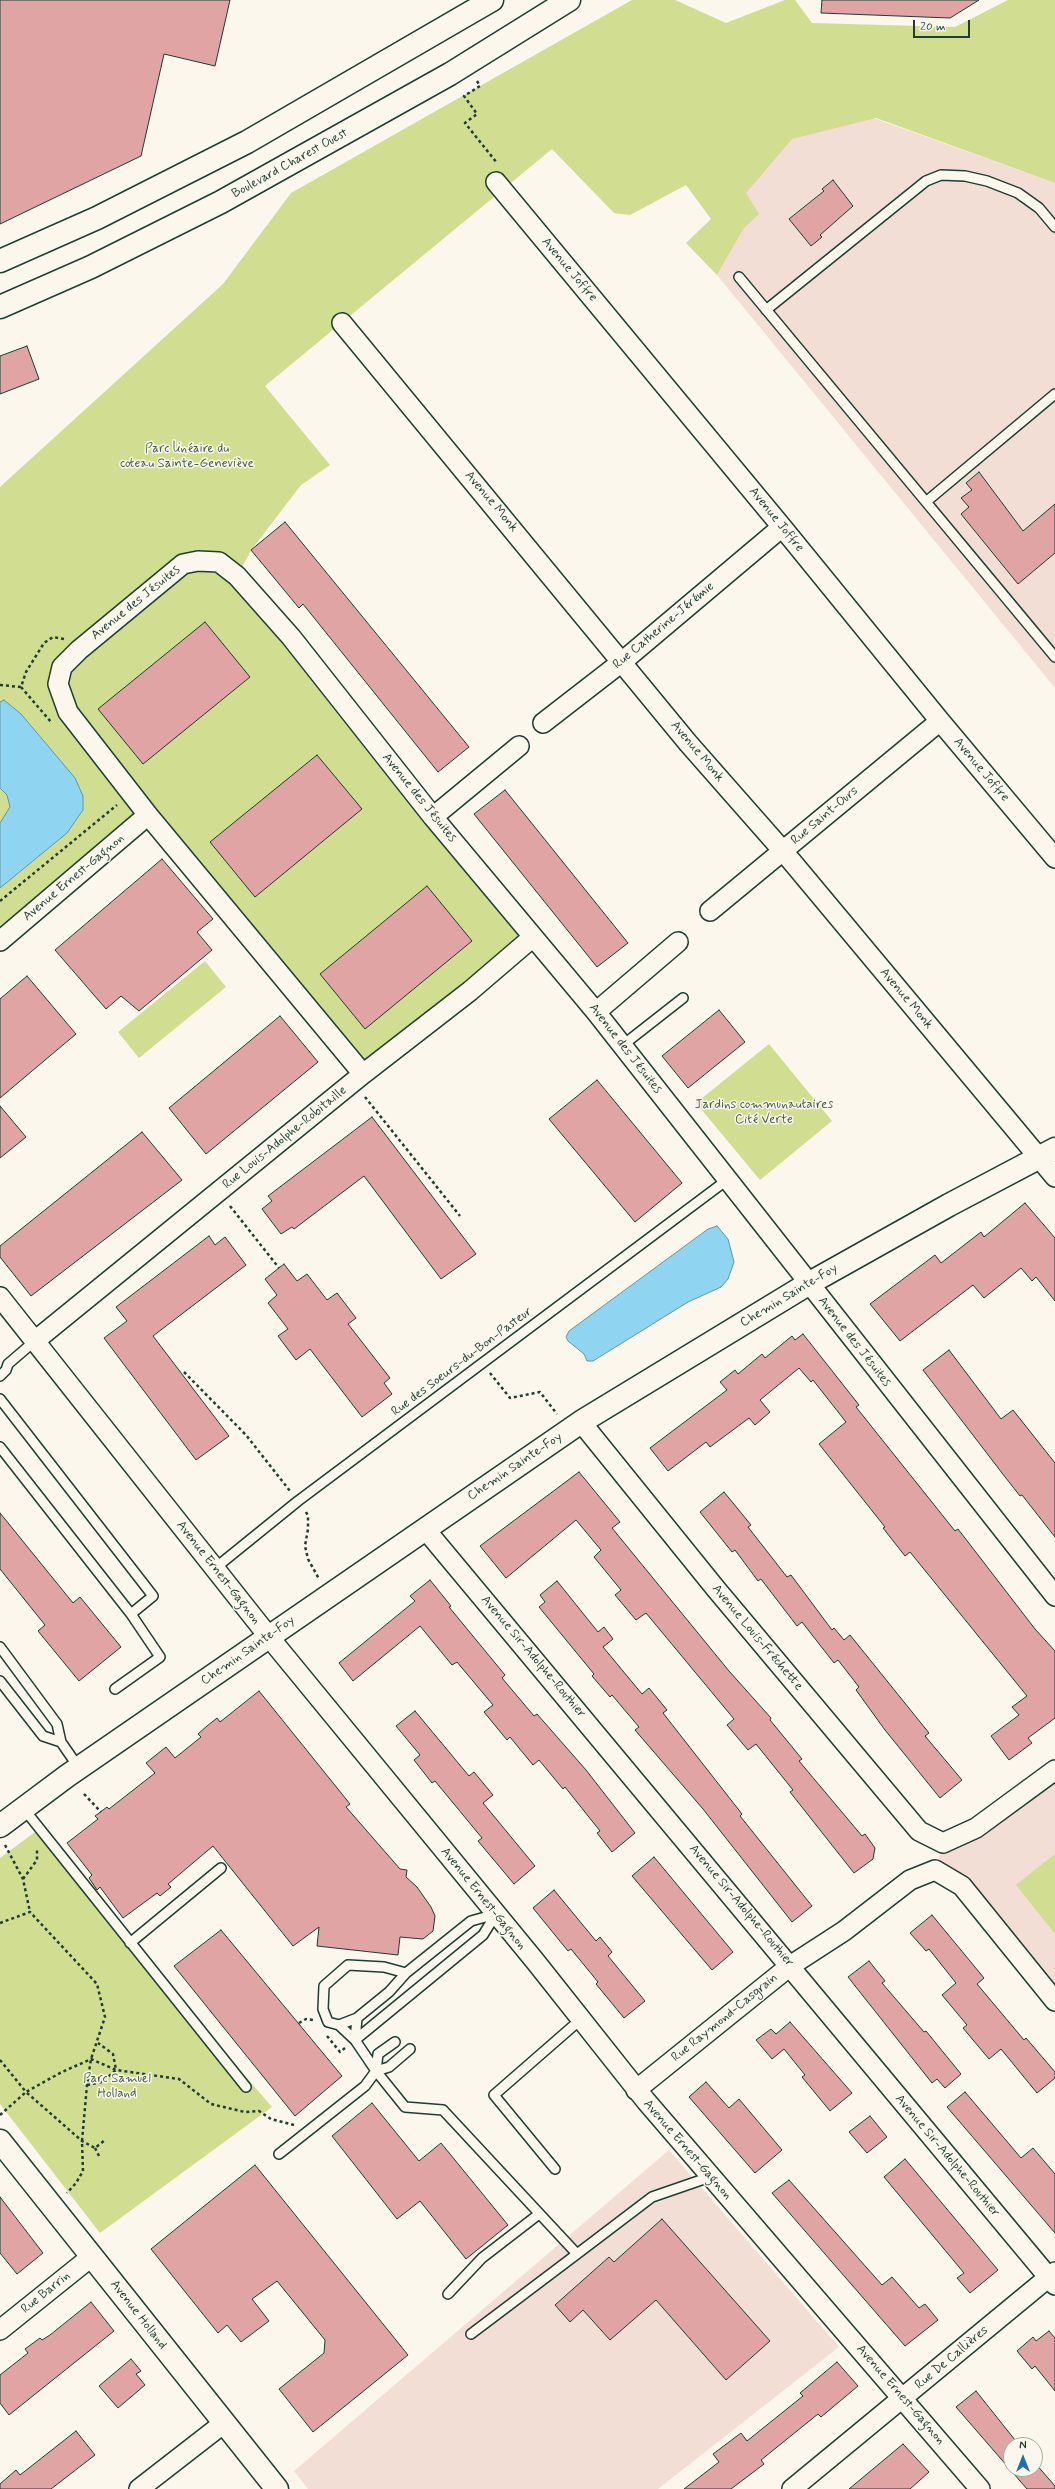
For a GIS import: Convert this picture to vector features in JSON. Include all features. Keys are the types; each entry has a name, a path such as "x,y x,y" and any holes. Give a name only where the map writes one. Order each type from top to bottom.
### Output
{"main road":[{"path":"0,261 97,218 247,142 492,0"},
{"name":"Boulevard Charest Ouest","path":"0,307 160,234 272,174 467,64 564,1"},
{"name":"Chemin Sainte-Foy","path":"2,1834 24,1809 79,1768 581,1422 808,1284 949,1204 1047,1153"},
{"name":"Avenue Holland","path":"0,2141 277,2489"}],"street":[{"name":"Avenue Joffre","path":"498,175 940,721 1055,858"},
{"name":"Avenue Monk","path":"342,323 623,662 688,743 1047,1153 1055,1178"},
{"name":"Rue Catherine-Jérémie","path":"543,723 623,662 782,527"},
{"name":"Avenue des Jésuites","path":"358,1079 68,712 58,684 62,667 79,650 183,564 198,560 219,562 237,576 291,637 433,817 596,1012 808,1284 1055,1596"},
{"name":"Rue Saint-Ours","path":"710,911 940,721"},
{"path":"433,817 519,746"},
{"name":"Avenue Ernest-Gagnon","path":"0,941 148,815"},
{"name":"Rue Louis-Adolphe-Robitaille","path":"36,1340 358,1079 470,991 533,937"},
{"path":"596,1012 678,942"},
{"name":"Avenue Ernest-Gagnon","path":"0,1297 36,1340 214,1569 496,1914 636,2090 980,2489"},
{"name":"Avenue Louis-Fréchette","path":"581,1422 716,1589 919,1831 943,1842 976,1828 1055,1770"},
{"name":"Avenue Sir-Adolphe-Routhier","path":"425,1529 1053,2278"},
{"name":"Rue Raymond-Casgrain","path":"636,2090 790,1966 844,1930 910,1880 935,1870 962,1886 1055,2001"},
{"name":"Rue Barrin","path":"0,2330 92,2257"},
{"name":"Rue De Callières","path":"792,2489 1053,2278"},
{"path":"139,2489 224,2423"}],"lane":[{"path":"766,310 926,181 941,175 965,176 987,181 1018,193 1039,208 1055,227"},
{"path":"739,278 927,501 1055,657"},
{"path":"927,501 1055,394"},
{"path":"623,1046 684,998"},
{"name":"Rue des Soeurs-du-Bon-Pasteur","path":"214,1569 298,1501 728,1180"},
{"path":"0,1376 6,1370 4,1363 36,1340"},
{"path":"0,1399 153,1596 131,1614"},
{"path":"0,1447 131,1614 160,1657 115,1690"},
{"path":"0,1647 58,1724 61,1742 79,1768"},
{"path":"0,1681 43,1736 61,1742"},
{"path":"24,1809 246,2087"},
{"path":"130,1942 222,1868"},
{"path":"339,2025 357,2018 389,1992 406,1973 471,1921 496,1914"},
{"path":"355,2040 483,1935 496,1914"},
{"path":"406,1973 384,1967 348,1965 324,1986 323,2009 328,2022 339,2025 355,2040 376,2071 405,2107 443,2110 577,2254"},
{"path":"355,2040 357,2018"},
{"path":"555,2169 494,2095 580,2020"},
{"path":"279,2154 365,2086 376,2071 378,2054 396,2042"},
{"path":"376,2071 389,2067 410,2048"},
{"path":"471,2334 652,2196 710,2177"},
{"path":"448,2294 482,2258 539,2214"}],"path":[{"path":"467,64 480,86 464,96 477,114 465,123 498,175"},
{"path":"0,685 22,687 26,672 44,643 53,637 63,638 79,650"},
{"path":"0,901 119,804"},
{"path":"358,1079 460,1216"},
{"path":"239,1217 279,1268"},
{"path":"481,1363 510,1398 540,1392 558,1415"},
{"path":"184,1372 246,1434 308,1516 305,1546 308,1560 314,1573 330,1594"},
{"path":"84,1794 101,1812"},
{"path":"23,1879 37,1860 38,1827"},
{"path":"2,1834 23,1879 30,1912 97,1984 105,2017 98,2044 92,2059 87,2085 82,2141 84,2159 83,2171 76,2183 52,2208"},
{"path":"0,1923 30,1912"},
{"path":"98,2044 113,2054 116,2070"},
{"path":"0,2115 26,2092 60,2072 92,2059 116,2070 179,2080 211,2104 245,2112 259,2111 271,2119 290,2123 305,2133"},
{"path":"0,2060 26,2092 82,2141 95,2148 100,2158"},
{"path":"87,2085 102,2082 116,2070"},
{"path":"95,2148 105,2140"}],"shaded area":[{"path":"823,100 1055,183 1055,688 717,275 744,228 729,199"},
{"path":"1055,1769 1055,2001 935,1870 943,1843"},
{"path":"669,2150 839,2347 658,2489 308,2489 294,2471"}],"green space":[{"name":"Parc linéaire du coteau Sainte-Geneviève","path":"632,0 675,0 726,23 785,0 795,0 812,23 955,27 1008,0 1055,0 1055,183 876,118 792,139 746,193 759,214 744,228 717,275 686,243 711,219 686,185 630,215 614,213 552,149 265,386 330,465 301,485 252,549 237,576 533,937 363,1074 148,815 0,941 0,487 223,284 291,193"},
{"path":"205,961 226,987 139,1058 118,1032"},
{"name":"Jardins communautaires Cité Verte","path":"769,1044 832,1121 760,1180 696,1103"},
{"name":"Parc Samuel Holland","path":"35,1832 272,2107 100,2233 0,2104 0,1858"},
{"path":"1055,1854 1055,1934 1016,1885"}],"water":[{"path":"4,700 21,714 75,778 83,796 83,810 67,833 0,888 0,823 10,807 7,795 0,788 0,702"},
{"path":"717,1226 728,1239 734,1262 728,1279 721,1287 688,1302 593,1361 587,1361 584,1354 568,1341 566,1337 569,1331 708,1229"}],"building":[{"path":"0,0 230,0 215,66 164,54 141,156 0,224"},
{"path":"822,0 979,0 950,18 821,13"},
{"path":"833,180 853,206 820,235 822,237 811,246 789,219 824,191 822,189"},
{"path":"27,346 39,379 0,394 0,356"},
{"path":"979,472 1023,531 1055,504 1055,553 1018,584 961,514 969,507 961,498 972,490 966,483"},
{"path":"285,522 469,747 438,772 303,604 299,608 251,550"},
{"path":"205,622 250,677 143,764 98,709"},
{"path":"317,755 362,809 255,897 210,842"},
{"path":"505,790 628,943 597,967 474,814"},
{"path":"162,859 213,919 197,932 212,950 139,1011 121,996 106,1009 55,950"},
{"path":"427,886 472,941 365,1029 320,974"},
{"path":"27,976 76,1034 0,1098 0,999"},
{"path":"719,1010 745,1042 688,1088 662,1056"},
{"path":"280,1016 318,1062 206,1154 169,1108"},
{"path":"597,1080 682,1183 635,1222 549,1119"},
{"path":"0,1106 26,1137 0,1158"},
{"path":"372,1117 476,1254 441,1279 364,1176 294,1229 292,1227 281,1234 262,1209 272,1201 268,1196"},
{"path":"142,1132 182,1180 31,1296 0,1257 0,1246"},
{"path":"1025,1203 1055,1238 1055,1301 1036,1277 1032,1281 1021,1268 984,1298 973,1285 900,1341 870,1304 935,1255 941,1263 981,1232 984,1237"},
{"path":"209,1236 215,1245 225,1237 246,1265 153,1336 229,1436 196,1460 104,1338 127,1321 116,1307"},
{"path":"284,1264 297,1281 307,1274 327,1300 337,1293 356,1318 348,1324 390,1378 384,1383 392,1394 362,1417 310,1349 296,1360 278,1336 288,1329 268,1303 277,1295 265,1279"},
{"path":"803,1334 859,1405 856,1407 955,1531 958,1529 1035,1629 1055,1651 1055,1718 1028,1738 1032,1743 1009,1760 991,1736 1019,1715 1012,1707 1027,1696 910,1552 905,1556 883,1528 885,1527 819,1444 846,1422 813,1380 811,1382 799,1368 760,1400 770,1412 755,1425 749,1418 710,1447 706,1442 668,1471 650,1448 727,1390 720,1382 735,1370 738,1374 762,1354 765,1358 792,1336 795,1340"},
{"path":"949,1350 1001,1419 1013,1410 1055,1463 1055,1537 1022,1495 1020,1496 923,1370"},
{"path":"579,1472 620,1522 612,1528 729,1671 771,1718 770,1720 802,1759 799,1761 862,1836 865,1834 875,1848 873,1859 854,1873 790,1792 793,1790 756,1744 748,1750 727,1725 734,1719 646,1613 636,1620 615,1595 621,1590 594,1557 601,1550 576,1520 506,1578 480,1546"},
{"path":"724,1492 751,1525 748,1527 787,1577 791,1575 832,1630 834,1628 844,1640 850,1635 929,1733 925,1736 962,1780 940,1798 885,1730 856,1690 859,1687 838,1660 834,1663 802,1622 797,1626 761,1579 758,1581 735,1550 732,1552 700,1512"},
{"path":"0,1513 73,1603 80,1597 121,1647 79,1681 38,1631 45,1625 0,1569"},
{"path":"430,1580 451,1606 449,1607 505,1675 502,1678 534,1716 537,1714 586,1770 635,1833 612,1852 597,1833 600,1831 565,1787 563,1789 539,1760 533,1765 510,1737 507,1740 484,1712 493,1705 457,1662 452,1665 420,1626 353,1681 339,1663 415,1601 410,1596"},
{"path":"557,1581 598,1632 604,1627 613,1639 603,1647 642,1694 649,1688 667,1710 663,1713 742,1814 740,1816 812,1906 792,1922 703,1809 635,1730 639,1727 612,1695 610,1697 592,1676 594,1674 539,1607 545,1602 540,1595"},
{"path":"259,1691 350,1804 346,1807 400,1869 407,1870 406,1877 417,1887 431,1907 435,1916 433,1931 423,1939 400,1937 398,1955 317,1946 319,1927 293,1946 213,1846 168,1884 171,1887 160,1896 157,1893 123,1918 100,1887 97,1890 89,1878 92,1875 67,1843 98,1819 95,1816 107,1807 109,1809 155,1773 146,1763 166,1747 175,1758 201,1737 198,1734 217,1718 220,1722"},
{"path":"415,1711 469,1776 474,1772 493,1795 483,1803 535,1866 514,1884 478,1841 482,1838 435,1781 432,1783 414,1760 420,1755 396,1726"},
{"path":"654,1857 733,1952 712,1970 632,1876"},
{"path":"554,1890 596,1941 600,1937 612,1952 608,1956 645,2001 624,2018 596,1984 598,1982 571,1949 568,1951 533,1908"},
{"path":"932,1915 984,1978 977,1984 1024,2040 1026,2038 1055,2072 1055,2078 1037,2093 1001,2049 989,2059 963,2028 967,2025 942,1995 956,1983 929,1949 926,1951 910,1933"},
{"path":"221,1930 342,2076 295,2116 174,1966"},
{"path":"869,1961 885,1981 882,1983 924,2032 926,2031 961,2074 945,2088 937,2079 932,2083 848,1977"},
{"path":"790,2022 852,2093 830,2111 802,2077 805,2075 784,2049 772,2059 756,2040 771,2029 776,2034"},
{"path":"706,2082 729,2108 739,2099 782,2150 755,2173 689,2097"},
{"path":"965,2092 1021,2158 1033,2148 1055,2174 1055,2233 947,2107"},
{"path":"372,2103 419,2161 441,2143 508,2225 466,2259 420,2201 397,2219 332,2136"},
{"path":"870,2116 887,2137 867,2153 849,2132"},
{"path":"905,2159 998,2270 970,2293 957,2278 964,2273 884,2177"},
{"path":"255,2165 408,2355 313,2432 279,2389 324,2353 325,2340 277,2281 252,2299 269,2321 241,2342 227,2325 218,2333 151,2249"},
{"path":"789,2180 882,2285 892,2277 919,2308 925,2304 938,2320 905,2346 772,2193"},
{"path":"0,2197 43,2253 17,2274 0,2253"},
{"path":"662,2219 770,2341 726,2380 656,2300 610,2340 583,2310 570,2322 555,2305 609,2257 614,2262"},
{"path":"91,2302 114,2331 9,2415 0,2403 0,2375 28,2353 25,2349 40,2338 42,2340 50,2335"},
{"path":"1049,2331 1055,2338 1055,2391 1035,2366 1032,2369 1017,2351 1033,2337 1036,2341"},
{"path":"131,2359 141,2371 136,2374 145,2385 118,2408 99,2386"},
{"path":"837,2362 858,2386 821,2417 818,2414 761,2460 764,2464 731,2489 684,2489 719,2462 713,2454 741,2433 747,2441 803,2396 800,2393"},
{"path":"976,2391 1013,2437 1003,2437 1003,2461 956,2407"},
{"path":"76,2431 95,2455 51,2489 0,2489 0,2484 16,2470 20,2475"},
{"path":"903,2444 929,2472 910,2489 849,2489"},
{"path":"1043,2472 1055,2486 1055,2489 1027,2489 1017,2477 1043,2477"}]}
